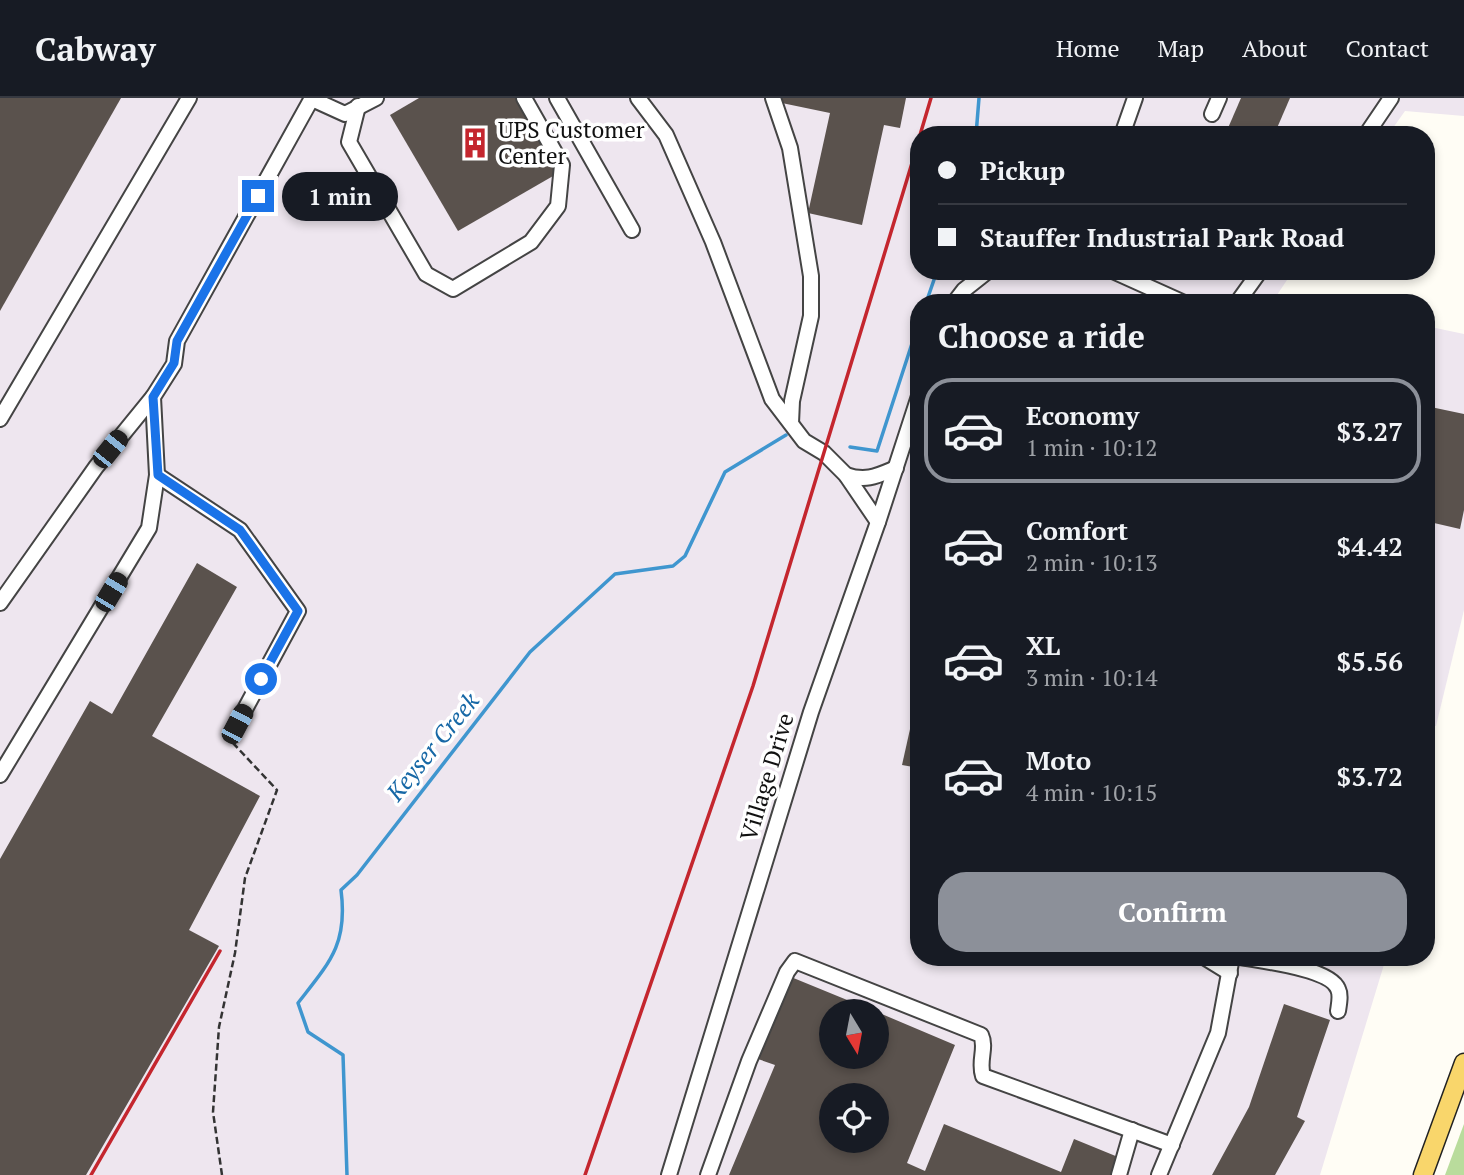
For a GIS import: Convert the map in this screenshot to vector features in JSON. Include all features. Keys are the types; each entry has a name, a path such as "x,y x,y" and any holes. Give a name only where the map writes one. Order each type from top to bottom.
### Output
{"main road":[{"path":"1423,1175 1464,1063"}],"street":[{"path":"0,419 189,98"},
{"path":"0,603 96,467 153,397 174,363 177,341 312,99 345,114 376,98"},
{"path":"358,106 349,142 426,274 453,289 531,242 558,206 562,165 524,98"},
{"path":"557,98 632,230"},
{"path":"638,98 666,135 713,242 772,399 804,441 824,453 845,475 878,522"},
{"path":"773,98 790,148 811,276 811,316 792,401 791,423"},
{"path":"1125,126 1135,98"},
{"path":"1212,114 1219,98"},
{"path":"1372,126 1391,98"},
{"path":"961,294 977,280"},
{"path":"1133,280 1164,294"},
{"path":"0,775 149,528 158,475 153,397"},
{"name":"Village Drive","path":"669,1175 811,712 910,424"},
{"path":"845,475 860,480 870,479 896,468"},
{"path":"158,475 240,530 298,611 237,724"},
{"path":"708,1175 749,1061 787,972 795,961 981,1035 985,1042 980,1066 983,1076 1172,1145"},
{"path":"1220,966 1230,972"},
{"path":"1159,1175 1218,1033 1231,966"},
{"path":"1285,966 1310,971 1333,981 1339,990 1338,1010"},
{"path":"1119,1175 1132,1130"}],"path":[{"path":"222,1175 213,1112 219,1027 245,878 277,790 232,742 237,724"}],"shaded area":[{"path":"0,98 1464,98 1464,116 1405,111 1394,126 910,126 910,280 1287,280 1278,294 910,294 910,966 1384,966 1320,1175 0,1175"},
{"path":"1435,328 1464,334 1464,610 1436,726"}],"green space":[{"path":"1464,1124 1464,1175 1445,1175"}],"building":[{"path":"0,98 121,98 0,311"},
{"name":"UPS Customer Center","path":"419,98 516,98 560,172 458,231 390,115"},
{"path":"777,98 906,98 900,128 884,125 862,225 808,213 830,113 777,102"},
{"path":"1241,98 1290,98 1278,126 1229,126"},
{"path":"1435,408 1464,414 1464,510 1460,529 1435,523"},
{"path":"197,563 237,587 152,736 260,796 189,930 219,946 86,1175 0,1175 0,859 90,701 112,714"},
{"path":"910,729 910,766 902,765"},
{"path":"791,977 845,999 819,999 819,1069 889,1069 889,1017 955,1045 907,1163 925,1171 944,1124 1061,1172 1074,1139 1118,1157 1111,1175 729,1175 775,1065 758,1059"},
{"path":"1284,1004 1330,1020 1297,1117 1305,1121 1275,1175 1212,1175 1249,1107"}],"waterway":[{"name":"Keyser Creek","path":"977,126 979,98"},
{"name":"Keyser Creek","path":"929,294 934,280"},
{"name":"Keyser Creek","path":"850,447 877,451 910,350"},
{"name":"Keyser Creek","path":"347,1175 343,1055 308,1032 298,1003 328,963 339,939 342,925 341,890 357,875 530,652 615,574 673,566 685,556 725,472 786,435"}],"railway":[{"path":"923,126 931,98"},
{"path":"585,1175 753,686 910,170"},
{"path":"91,1175 220,951"}],"place":[{"name":"UPS Customer Center","path":"475,143"}],"route":[{"path":"258,196 177,341 174,363 153,397 158,475 240,530 298,611 261,679"}]}
